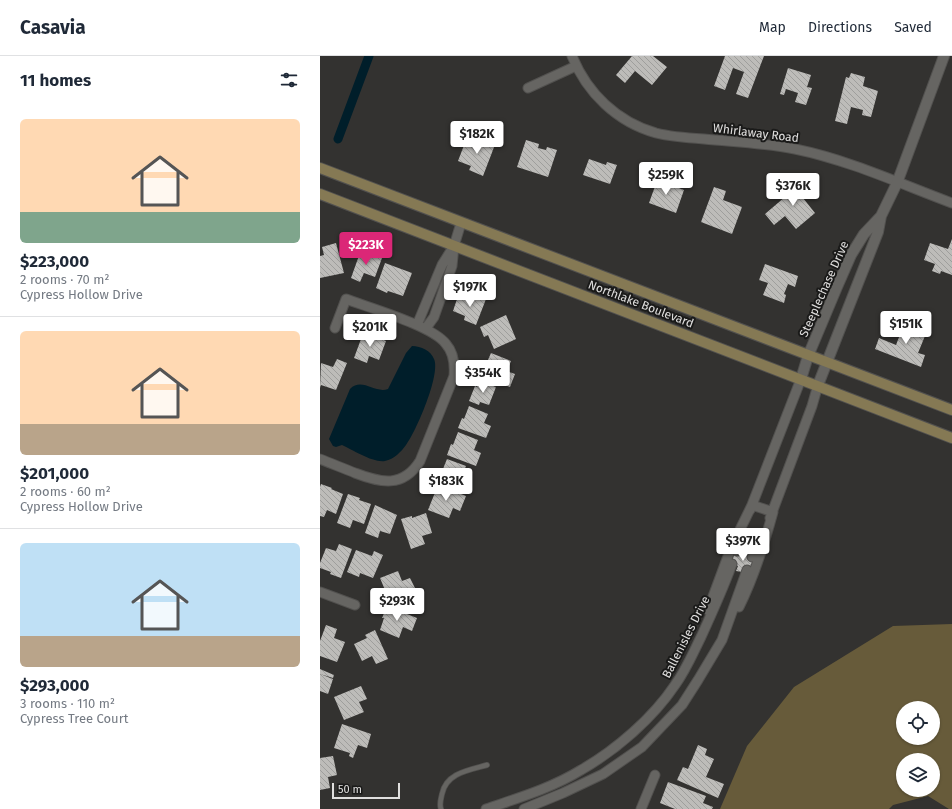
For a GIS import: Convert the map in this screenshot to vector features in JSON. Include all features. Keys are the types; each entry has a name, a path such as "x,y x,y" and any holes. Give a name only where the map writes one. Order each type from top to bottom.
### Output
{"main road":[{"name":"Northlake Boulevard","path":"320,168 952,410"},
{"name":"Northlake Boulevard","path":"320,194 952,438"}],"street":[{"name":"Whirlaway Road","path":"572,56 585,81 600,100 622,117 640,128 672,136 795,149 850,165 952,204"},
{"name":"Steeplechase Drive","path":"818,385 876,239 881,216 897,183 944,56"},
{"path":"528,88 576,66"},
{"name":"Steeplechase Drive","path":"801,379 808,356 836,287 864,234 881,216"},
{"path":"422,327 434,318 452,266 454,246 461,223"},
{"path":"320,459 372,479 385,482 405,477 417,466 420,460 452,382 455,369 453,355 446,343 436,334 422,327 346,299 335,328"},
{"path":"737,551 752,505 801,379"},
{"path":"524,809 563,794 603,774 642,747 682,705 722,640 746,593 761,554 773,512 812,406 818,385"},
{"path":"752,505 773,512"},
{"path":"701,637 708,608 729,553 752,505"},
{"path":"752,557 773,512"},
{"name":"Ballenisles Drive","path":"486,809 542,790 581,770 620,743 659,706 676,684 701,637 723,590 732,564"},
{"path":"722,640 747,570"},
{"path":"723,590 738,596"},
{"path":"320,592 355,605"},
{"path":"641,809 655,775"}],"lane":[{"path":"441,809 440,805 444,787 453,776 487,765"}],"shaded area":[{"path":"952,624 952,809 949,809 930,797 940,797 940,753 896,753 896,797 924,797 893,805 889,809 720,809 747,746 794,687 893,626"}],"water":[{"path":"412,346 428,351 433,356 435,366 434,377 426,403 416,428 404,448 391,459 380,461 357,453 342,445 336,447 333,446 329,439 350,389 355,386 364,385 383,390 388,389 406,353"}],"building":[{"path":"632,56 653,56 667,67 652,85 635,71 625,83 616,75"},
{"path":"725,56 764,56 748,98 736,94 744,72 733,68 725,90 714,86"},
{"path":"788,68 811,75 807,87 812,88 806,105 795,102 798,93 786,89 784,95 780,94"},
{"path":"851,73 865,77 863,86 878,91 871,117 862,115 863,110 851,107 847,124 835,121 846,77 849,78"},
{"path":"483,138 496,142 483,176 469,170 471,166 458,161 466,140 480,146"},
{"path":"526,140 539,144 538,148 546,150 547,147 557,150 548,177 517,167"},
{"path":"589,159 606,165 607,162 617,165 610,184 583,175"},
{"path":"658,178 684,190 676,213 649,203"},
{"path":"806,179 815,189 803,198 815,213 796,229 785,216 774,225 765,214"},
{"path":"714,187 726,191 723,200 742,207 732,234 701,222"},
{"path":"952,239 952,275 941,271 940,274 932,271 935,264 924,260 930,243 948,249"},
{"path":"336,243 344,273 320,278 320,256 324,255 322,247"},
{"path":"361,250 382,258 375,277 364,273 360,282 351,278"},
{"path":"385,263 412,273 403,296 388,291 387,293 376,288"},
{"path":"765,264 798,276 795,287 788,284 784,294 786,295 784,303 763,295 768,283 759,280"},
{"path":"459,293 474,299 476,295 486,299 476,325 464,320 465,316 453,311"},
{"path":"506,315 516,339 494,349 488,335 484,337 480,327"},
{"path":"902,322 927,331 918,353 925,355 921,367 875,349 879,338 896,345 901,332 899,331"},
{"path":"364,331 386,341 379,360 369,356 367,363 354,358"},
{"path":"491,353 511,361 507,371 515,374 510,387 481,376"},
{"path":"337,359 347,363 336,390 321,385 320,388 321,363 333,367"},
{"path":"479,381 496,387 489,405 480,402 479,405 469,401 475,386 477,387"},
{"path":"469,406 488,414 484,423 491,426 486,438 458,428 462,418 464,419"},
{"path":"458,432 478,440 474,450 481,453 476,466 447,455"},
{"path":"447,459 466,466 462,476 470,479 465,492 438,481"},
{"path":"321,484 343,494 336,514 327,510 324,517 320,516"},
{"path":"438,485 466,496 460,511 453,508 449,518 428,510"},
{"path":"348,494 371,504 364,524 353,520 350,528 337,523"},
{"path":"375,505 397,515 390,534 380,531 378,538 365,533"},
{"path":"426,513 432,533 422,536 425,544 411,549 401,519 412,516 412,518"},
{"path":"339,544 352,549 341,578 320,568 320,563 326,548 336,551"},
{"path":"733,549 758,559 753,572 736,571 738,566 728,563"},
{"path":"356,550 372,556 374,551 383,555 373,578 360,573 359,577 347,572"},
{"path":"398,571 402,581 410,578 416,590 387,602 383,591 385,590 380,578"},
{"path":"387,606 417,618 412,631 403,627 399,638 380,630 384,618 382,618"},
{"path":"326,625 337,629 334,638 345,642 337,662 320,656 320,641"},
{"path":"375,630 388,659 376,664 372,656 362,661 354,644 367,638 365,635"},
{"path":"320,669 334,675 333,678 320,674"},
{"path":"320,674 333,679 328,694 320,691"},
{"path":"361,686 367,699 359,702 364,712 344,720 334,697"},
{"path":"342,724 371,734 367,748 358,745 353,758 349,756 350,753 334,748"},
{"path":"698,745 707,749 705,755 714,759 706,777 724,784 718,798 677,780 683,767 688,769"},
{"path":"333,756 337,775 328,777 330,788 320,790 320,758"},
{"path":"668,782 706,796 703,803 713,807 712,809 675,809 660,803"}],"waterway":[{"path":"338,139 369,56"}]}
